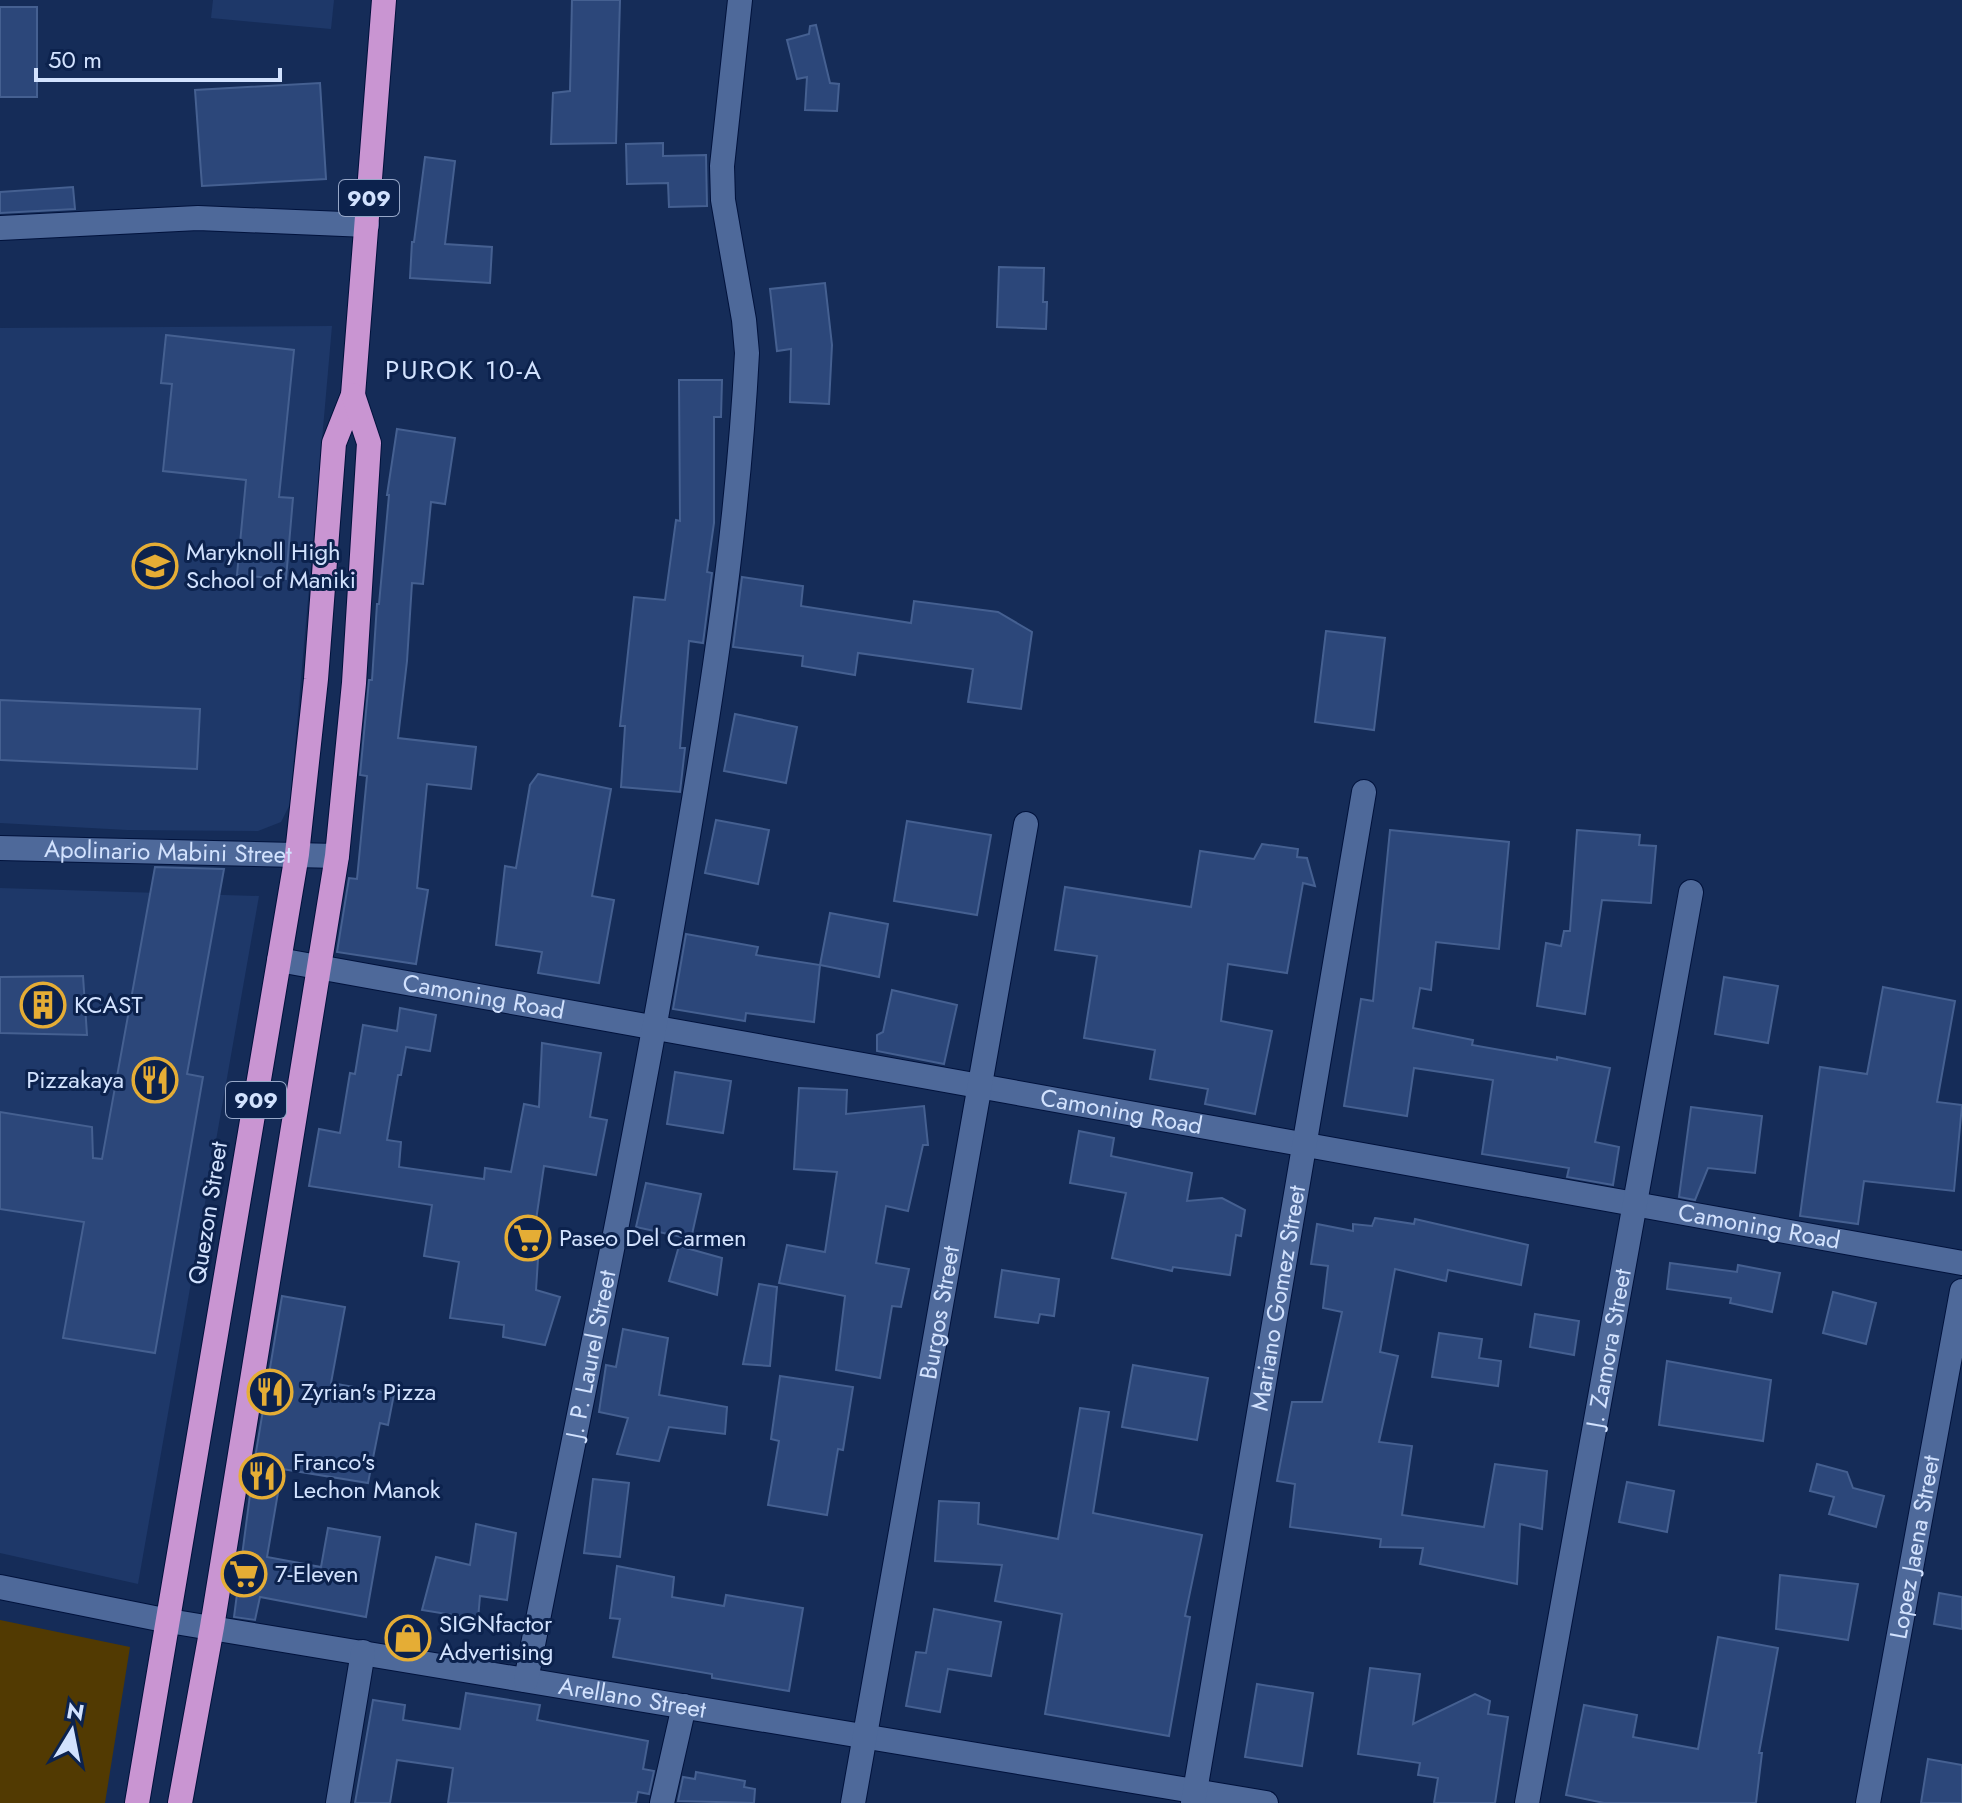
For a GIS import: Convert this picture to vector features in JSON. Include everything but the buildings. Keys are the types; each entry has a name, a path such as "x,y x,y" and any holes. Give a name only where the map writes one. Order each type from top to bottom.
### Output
{"highway":[{"name":"Quezon Street","path":"137,1803 297,854 316,679 334,443 353,395 384,0"},
{"name":"Quezon Street","path":"180,1803 212,1627 337,856 354,683 369,443 353,395"}],"street":[{"name":"J. P. Laurel Street","path":"526,1680 655,1028 701,763 730,554 747,353 723,200 722,166 740,0"},
{"path":"0,228 198,218 367,225"},
{"name":"Mariano Gomez Street","path":"1194,1797 1364,792"},
{"name":"Burgos Street","path":"853,1803 1026,824"},
{"name":"Apolinario Mabini Street","path":"0,848 337,856"},
{"name":"J. Zamora Street","path":"1527,1803 1691,892"},
{"name":"Camoning Road","path":"279,960 1962,1263"},
{"name":"Lopez Jaena Street","path":"1868,1803 1962,1291"},
{"name":"Arellano Street","path":"0,1587 169,1621 865,1736 1194,1797 1266,1803"},
{"path":"338,1803 363,1652"},
{"path":"662,1803 684,1706"}],"shaded area":[{"path":"213,0 334,0 331,29 211,18"},
{"name":"Maryknoll High School of Maniki","path":"332,326 290,804 281,822 258,831 127,830 0,823 0,328"},
{"path":"0,888 259,896 138,1584 0,1553"},
{"path":"0,1620 130,1647 105,1803 0,1803"}],"place":[{"name":"Maryknoll High School of Maniki","path":"155,566"},
{"name":"KCAST","path":"43,1005"},
{"name":"Pizzakaya","path":"155,1080"},
{"name":"Paseo Del Carmen","path":"528,1238"},
{"name":"Zyrian's Pizza","path":"270,1392"},
{"name":"Franco's Lechon Manok","path":"262,1476"},
{"name":"7-Eleven","path":"244,1574"},
{"name":"SIGNfactor Advertising","path":"408,1638"}],"district":[{"name":"PUROK 10-A","path":"464,370"}]}
